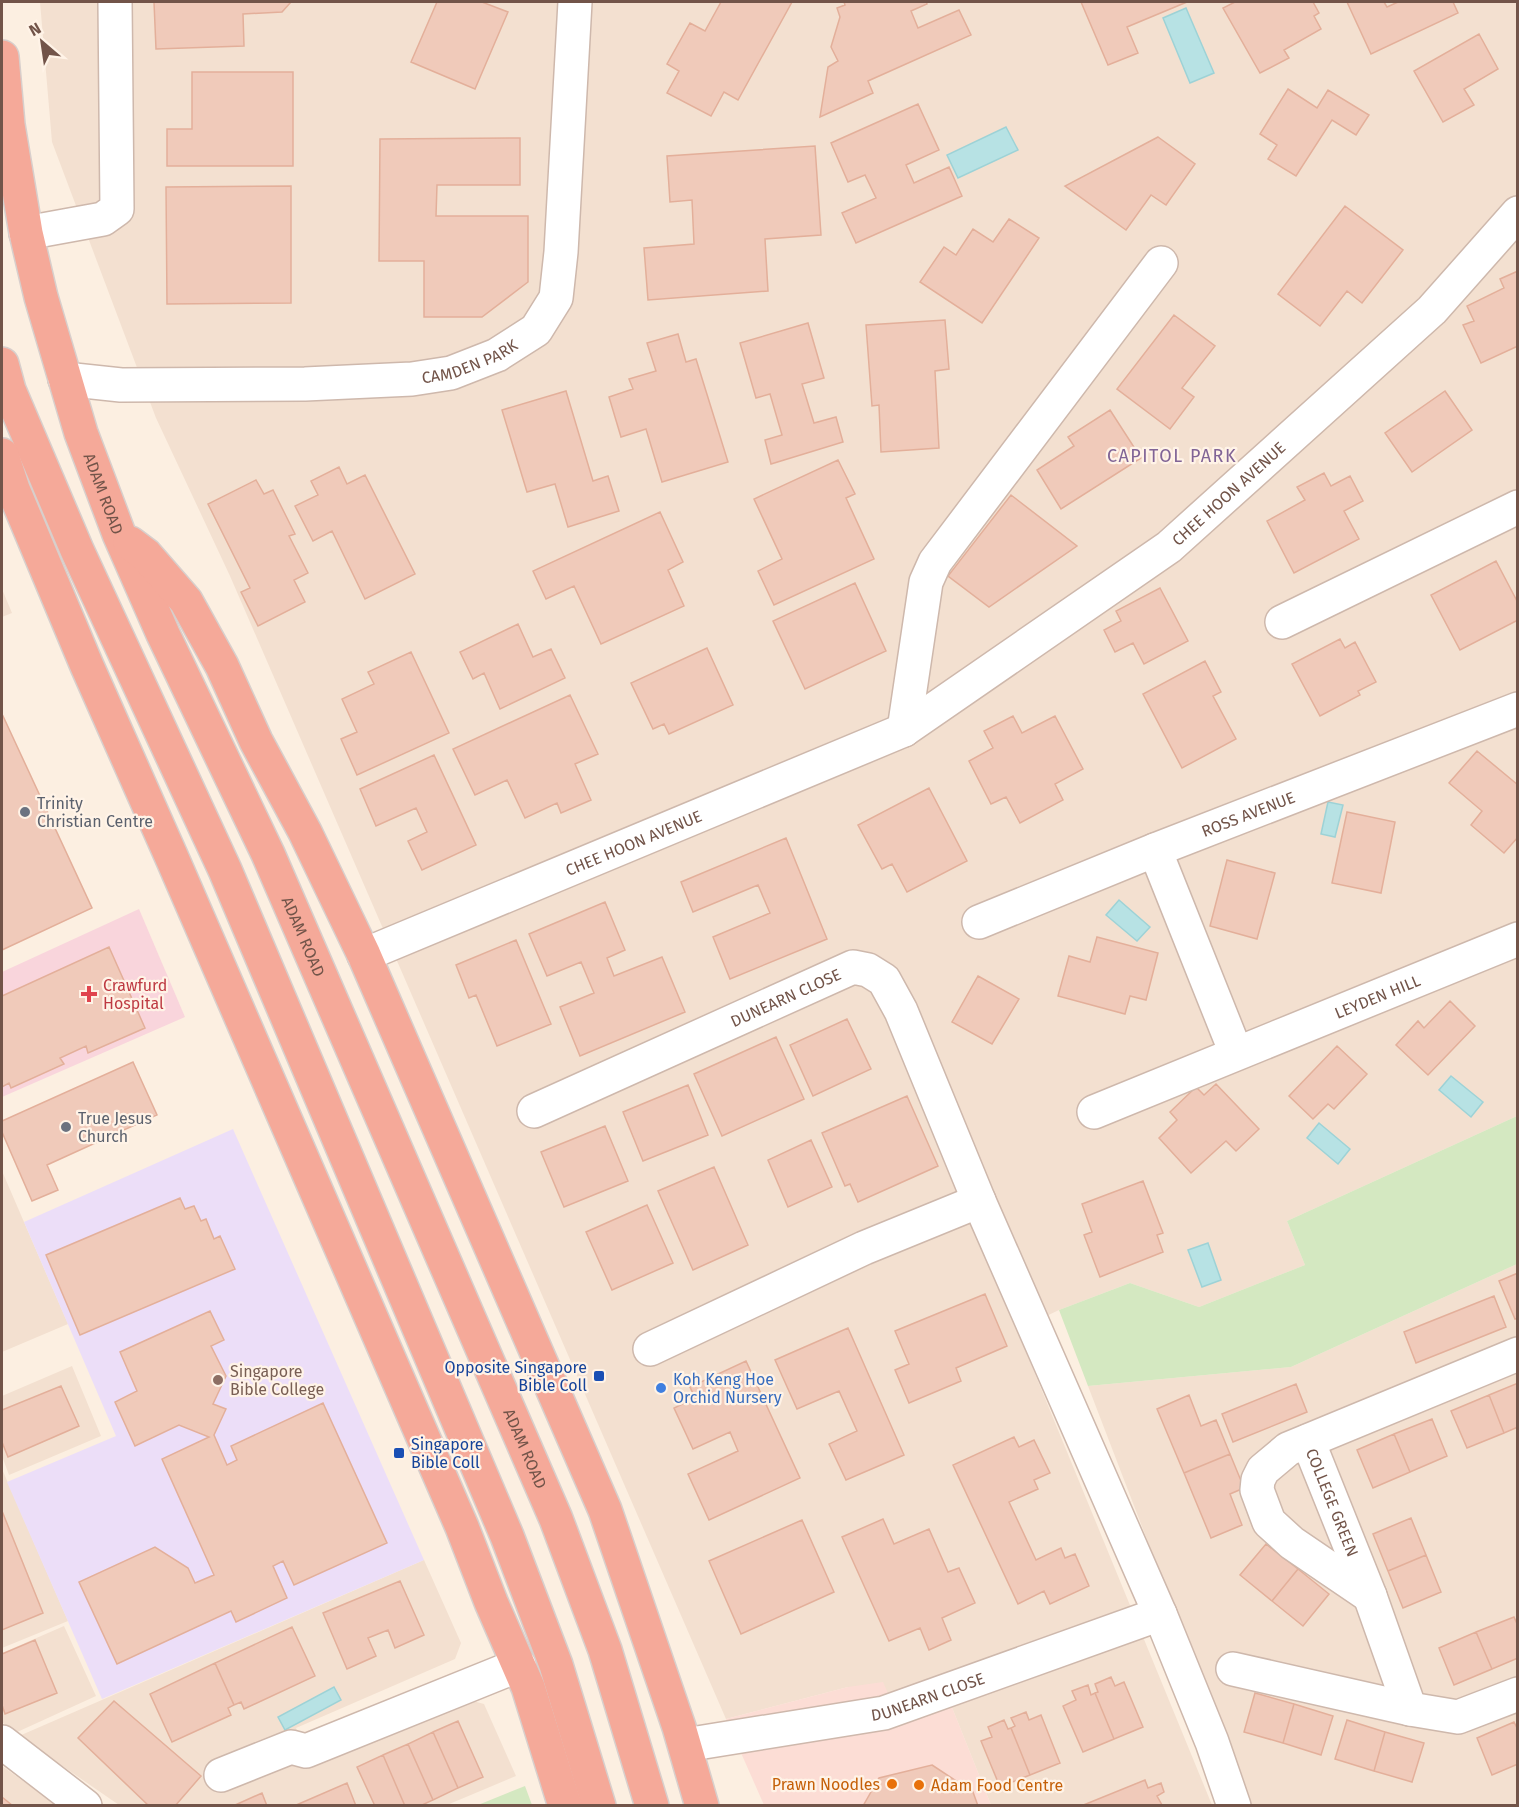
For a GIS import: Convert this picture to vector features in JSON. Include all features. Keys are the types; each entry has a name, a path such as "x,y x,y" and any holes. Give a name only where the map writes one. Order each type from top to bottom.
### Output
{"highway":[{"name":"ADAM ROAD","path":"2,57 8,125 26,232 41,297 81,433 119,534 268,854 556,1519 605,1650 652,1806"},
{"path":"2,364 9,390 77,550 225,870 507,1536 556,1665 599,1806"},
{"path":"2,455 13,489 87,666 453,1506 510,1668 528,1687 565,1806"},
{"path":"119,534 146,555 186,601 222,666 256,741 305,832 364,955 604,1510 685,1744 702,1806"}],"street":[{"path":"26,232 103,219 117,209 115,2"},
{"name":"CAMDEN PARK","path":"65,379 121,385 305,384 412,379 451,373 497,355 536,330 556,298 561,252 575,2"},
{"name":"CHEE HOON AVENUE","path":"364,955 904,730 1169,547 1432,310 1518,213"},
{"path":"904,730 926,582 935,562 1161,263"},
{"path":"1282,621 1518,507"},
{"name":"ROSS AVENUE","path":"979,922 1155,850 1518,709"},
{"path":"1155,850 1236,1053"},
{"name":"LEYDEN HILL","path":"1094,1112 1518,939"},
{"name":"DUNEARN CLOSE","path":"534,1110 853,968 868,970 884,980 901,1011 980,1201 1160,1614 1212,1742 1234,1806"},
{"path":"650,1348 864,1248 980,1201"},
{"name":"COLLEGE GREEN","path":"1410,1709 1370,1596 1308,1441 1518,1354"},
{"path":"1308,1441 1288,1449 1263,1470 1258,1480 1257,1490 1263,1509 1269,1522 1292,1543 1370,1596"},
{"name":"DUNEARN CLOSE","path":"685,1744 884,1713 1160,1614"},
{"path":"221,1775 291,1748 306,1751 510,1668"},
{"path":"1233,1669 1410,1709 1458,1717 1518,1694"},
{"path":"2,1742 85,1806"}],"shaded area":[{"path":"40,2 1517,2 1517,1116 1287,1221 1305,1265 1199,1307 1130,1283 1059,1310 1017,1330 1212,1805 991,1805 949,1700 899,1718 848,1687 726,1719 230,576 156,418 52,142"},
{"path":"2,589 12,613 2,617"},
{"name":"Crawfurd Hospital","path":"139,909 185,1017 2,1097 2,972"},
{"name":"Singapore Bible College","path":"233,1129 424,1560 102,1699 7,1482 116,1436 24,1222"},
{"path":"2,1171 68,1324 2,1352"},
{"path":"1517,1264 1517,1805 1249,1805 1088,1386 1291,1367"},
{"path":"72,1366 101,1436 9,1475 2,1456 2,1396"},
{"path":"2,1469 68,1621 2,1648"},
{"path":"424,1560 461,1643 455,1659 296,1728 313,1767 469,1700 484,1704 516,1776 447,1805 119,1805 19,1736"},
{"path":"64,1626 96,1696 15,1733 2,1722 2,1653"},
{"name":"Adam Food Centre","path":"883,1682 899,1718 949,1700 991,1805 764,1805 726,1719 848,1687"},
{"path":"2,1766 57,1805 2,1805"}],"green space":[{"path":"1517,1116 1517,1264 1291,1367 1088,1386 1059,1310 1130,1283 1199,1307 1305,1265 1287,1221"},
{"path":"525,1786 532,1805 478,1805"}],"water":[{"path":"1186,8 1214,73 1190,83 1163,18"},
{"path":"1006,127 1018,150 958,178 947,155"},
{"path":"1328,802 1343,805 1335,837 1321,834"},
{"path":"1119,900 1150,927 1137,941 1106,915"},
{"path":"1451,1076 1483,1102 1471,1117 1439,1090"},
{"path":"1319,1123 1350,1149 1338,1164 1307,1138"},
{"path":"1208,1243 1221,1280 1202,1287 1188,1250"},
{"path":"334,1687 341,1700 285,1730 278,1717"}],"building":[{"path":"154,2 291,2 282,12 243,14 244,46 156,49"},
{"path":"437,2 482,2 508,12 475,89 411,62"},
{"path":"721,2 792,2 738,100 724,92 711,116 667,93 679,71 667,64 690,23 705,31"},
{"path":"844,2 926,2 927,4 911,11 918,28 959,10 971,35 868,81 873,93 820,117 828,67 838,61 831,47 840,17 837,8 845,5"},
{"path":"1081,2 1187,2 1127,27 1138,53 1108,65"},
{"path":"1235,2 1313,2 1319,13 1314,16 1321,29 1284,50 1289,58 1260,73 1223,8"},
{"path":"1347,2 1384,2 1387,7 1398,2 1453,2 1458,13 1371,54"},
{"path":"1479,34 1498,69 1464,89 1474,105 1443,122 1414,71"},
{"path":"192,72 293,72 293,166 167,166 167,129 192,129"},
{"path":"1288,89 1317,108 1328,90 1369,115 1356,135 1332,120 1296,176 1268,159 1277,145 1260,134"},
{"path":"918,104 939,150 906,165 914,183 949,167 962,196 856,243 842,213 876,198 865,175 848,182 831,143"},
{"path":"1158,137 1195,164 1166,205 1151,195 1126,230 1065,186"},
{"path":"520,138 520,185 437,185 436,216 528,216 528,282 482,317 424,317 424,261 379,261 380,139"},
{"path":"815,146 821,235 765,239 768,291 648,300 644,248 694,244 692,200 670,202 667,156"},
{"path":"291,186 291,303 167,304 166,187"},
{"path":"1345,206 1403,250 1362,303 1347,291 1320,326 1278,294"},
{"path":"1009,219 1039,238 982,323 920,282 944,247 956,255 973,229 993,242"},
{"path":"1518,271 1518,346 1481,363 1463,325 1474,321 1467,306 1504,288 1500,279"},
{"path":"1174,315 1215,346 1182,388 1194,397 1170,429 1117,389"},
{"path":"945,320 949,369 935,371 939,448 881,452 879,405 872,406 866,325"},
{"path":"808,323 824,378 802,384 814,423 836,417 843,442 771,464 765,440 782,435 770,394 756,398 740,343"},
{"path":"678,334 686,362 696,359 728,462 662,482 646,429 621,437 609,397 633,389 629,379 656,371 647,343"},
{"path":"566,391 593,481 608,476 619,511 568,527 555,484 527,492 502,410"},
{"path":"1445,391 1472,430 1412,472 1385,433"},
{"path":"1110,410 1141,458 1061,509 1037,470 1074,446 1068,437"},
{"path":"838,460 855,494 846,498 874,559 774,605 758,571 782,559 754,499"},
{"path":"339,467 347,484 365,475 415,574 365,599 332,531 313,541 295,506 318,495 311,481"},
{"path":"1324,473 1331,486 1350,476 1363,501 1344,511 1359,539 1294,573 1267,521 1305,500 1297,487"},
{"path":"256,480 264,494 273,490 295,534 289,536 308,573 294,580 305,602 258,626 241,592 250,588 208,504"},
{"path":"1011,495 1077,546 989,607 948,576"},
{"path":"660,512 683,562 668,570 684,606 601,644 574,586 546,599 533,571"},
{"path":"1496,561 1518,603 1518,620 1460,650 1431,595"},
{"path":"855,583 886,651 805,689 773,621"},
{"path":"1160,588 1188,641 1144,664 1133,643 1115,652 1104,630 1121,621 1116,611"},
{"path":"518,624 533,657 551,649 565,678 500,709 484,673 473,679 460,652"},
{"path":"1340,639 1345,648 1355,642 1376,682 1358,691 1360,695 1320,716 1292,664"},
{"path":"707,648 733,705 669,734 664,724 653,729 631,683"},
{"path":"411,652 449,733 357,775 341,739 357,732 342,699 374,684 368,672"},
{"path":"1205,661 1221,692 1213,696 1236,739 1182,768 1143,694"},
{"path":"570,695 598,754 575,764 591,800 561,813 557,803 525,818 507,780 475,795 453,749"},
{"path":"1013,716 1022,733 1055,716 1083,769 1055,784 1063,800 1020,823 1006,797 991,804 969,761 993,748 984,731"},
{"name":"Trinity Christian Centre","path":"2,717 92,908 2,950"},
{"path":"1477,751 1518,785 1518,837 1504,853 1471,825 1482,811 1449,783"},
{"path":"434,755 476,845 422,870 408,841 427,832 416,808 376,826 360,789"},
{"path":"929,788 967,861 907,892 892,864 882,869 858,825"},
{"path":"1347,812 1395,822 1381,893 1332,883"},
{"path":"786,838 827,939 730,979 713,937 770,913 758,885 693,912 681,882"},
{"path":"1227,860 1275,873 1257,939 1210,926"},
{"path":"605,902 625,950 607,958 614,976 662,957 685,1012 580,1056 560,1007 594,993 581,962 547,976 529,934"},
{"path":"1097,937 1158,953 1146,1000 1130,996 1125,1014 1058,996 1069,956 1090,962"},
{"path":"516,940 551,1024 497,1046 476,995 469,998 456,965"},
{"path":"109,947 145,1028 88,1053 86,1046 60,1058 64,1064 11,1088 9,1083 2,1087 2,996"},
{"path":"978,976 1019,999 992,1044 952,1022"},
{"path":"1450,1001 1475,1026 1428,1075 1396,1045 1418,1021 1424,1028"},
{"path":"847,1019 871,1069 813,1096 790,1045"},
{"path":"776,1037 804,1099 722,1136 694,1074"},
{"path":"1337,1046 1367,1074 1334,1109 1328,1104 1313,1119 1289,1096"},
{"name":"True Jesus Church","path":"133,1062 157,1115 47,1165 58,1190 32,1201 2,1132 2,1121"},
{"path":"1216,1084 1259,1129 1236,1151 1226,1141 1191,1173 1159,1138 1177,1120 1170,1112 1196,1087 1204,1095"},
{"path":"688,1085 708,1135 643,1161 623,1112"},
{"path":"907,1096 938,1166 858,1202 850,1184 845,1186 822,1133"},
{"path":"605,1126 628,1181 564,1207 541,1152"},
{"path":"811,1140 832,1187 788,1207 768,1160"},
{"path":"714,1167 748,1245 693,1270 658,1191"},
{"path":"1143,1181 1163,1233 1157,1235 1163,1252 1100,1277 1084,1235 1092,1232 1082,1204"},
{"path":"180,1198 185,1209 194,1206 201,1221 206,1219 214,1239 220,1236 235,1269 80,1335 46,1255"},
{"path":"647,1205 673,1263 612,1290 586,1232"},
{"path":"1518,1273 1518,1318 1515,1319 1499,1281"},
{"path":"985,1294 1007,1346 956,1368 961,1381 909,1403 895,1370 909,1364 895,1331"},
{"path":"1494,1296 1506,1327 1416,1363 1404,1332"},
{"path":"210,1311 224,1340 211,1346 226,1376 213,1404 226,1409 214,1435 227,1465 237,1460 231,1446 323,1403 387,1543 294,1585 283,1561 273,1566 287,1598 236,1622 231,1611 117,1664 79,1582 155,1547 188,1568 195,1583 214,1575 162,1459 209,1437 179,1425 135,1446 115,1402 137,1391 120,1352"},
{"path":"848,1328 904,1455 846,1480 829,1444 857,1431 839,1391 797,1409 775,1360"},
{"path":"746,1361 800,1478 709,1520 688,1474 738,1451 730,1432 693,1449 674,1408 695,1398 690,1387"},
{"path":"1518,1383 1518,1427 1504,1433 1489,1395"},
{"path":"1296,1384 1307,1412 1233,1442 1222,1414"},
{"path":"61,1386 79,1426 8,1457 2,1442 2,1410"},
{"path":"1189,1395 1201,1426 1216,1420 1230,1454 1184,1473 1157,1409"},
{"path":"1489,1395 1504,1433 1467,1448 1451,1411"},
{"path":"1432,1419 1447,1456 1410,1472 1394,1434"},
{"path":"1394,1434 1410,1472 1373,1488 1357,1450"},
{"path":"1014,1437 1019,1447 1034,1440 1050,1473 1034,1480 1038,1489 1009,1502 1036,1560 1061,1548 1065,1558 1075,1554 1089,1586 1050,1604 1044,1591 1018,1604 953,1465"},
{"path":"1230,1454 1244,1488 1230,1494 1242,1525 1211,1538 1184,1473"},
{"path":"2,1511 43,1613 2,1630"},
{"path":"1411,1518 1426,1555 1388,1571 1373,1534"},
{"path":"883,1519 894,1544 929,1529 948,1572 959,1568 975,1603 942,1618 951,1640 929,1650 920,1628 889,1641 842,1537"},
{"path":"802,1520 834,1592 741,1634 709,1561"},
{"path":"1266,1544 1298,1569 1272,1601 1240,1575"},
{"path":"1426,1555 1441,1592 1403,1608 1388,1571"},
{"path":"1298,1569 1329,1594 1303,1626 1272,1601"},
{"path":"400,1581 424,1635 395,1648 388,1630 368,1638 376,1656 347,1669 323,1613"},
{"path":"1514,1617 1518,1626 1518,1658 1492,1669 1476,1632"},
{"path":"292,1627 315,1676 244,1709 241,1702 234,1705 215,1663"},
{"path":"1476,1632 1492,1669 1454,1685 1439,1648"},
{"path":"35,1640 57,1693 5,1714 2,1705 2,1654"},
{"path":"215,1663 234,1705 228,1708 231,1715 172,1742 150,1694"},
{"path":"1111,1677 1115,1686 1124,1682 1143,1727 1114,1739 1095,1693 1098,1692 1095,1684"},
{"path":"1088,1685 1091,1695 1095,1693 1114,1739 1083,1752 1063,1706 1076,1700 1072,1691"},
{"path":"1255,1693 1294,1704 1283,1743 1244,1732"},
{"path":"114,1701 201,1776 175,1806 149,1806 78,1738"},
{"path":"1294,1704 1333,1716 1321,1755 1283,1743"},
{"path":"1026,1712 1029,1720 1041,1715 1060,1763 1030,1775 1011,1728 1015,1726 1011,1718"},
{"path":"1004,1720 1008,1729 1011,1728 1030,1775 1000,1787 981,1741 992,1737 988,1727"},
{"path":"1347,1720 1385,1732 1374,1771 1335,1759"},
{"path":"458,1721 483,1777 458,1788 433,1732"},
{"path":"1514,1722 1518,1730 1518,1764 1492,1775 1477,1738"},
{"path":"433,1732 458,1788 433,1800 408,1744"},
{"path":"1385,1732 1424,1743 1412,1782 1374,1771"},
{"path":"408,1744 433,1800 420,1806 405,1806 383,1755"},
{"path":"383,1755 405,1806 375,1806 357,1767"},
{"name":"Adam Food Centre","path":"932,1765 973,1792 978,1806 863,1806 879,1778"},
{"path":"1145,1780 1148,1788 1161,1783 1164,1792 1157,1796 1162,1805 1081,1806"},
{"path":"347,1783 356,1806 294,1806"},
{"path":"262,1793 267,1806 233,1806"},
{"path":"2,1797 13,1806 2,1806"}],"place":[{"name":"Trinity Christian Centre","path":"25,812"},
{"name":"Crawfurd Hospital","path":"89,994"},
{"name":"True Jesus Church","path":"66,1127"},
{"name":"Opposite Singapore Bible Coll","path":"599,1376"},
{"name":"Singapore Bible College","path":"218,1380"},
{"name":"Koh Keng Hoe Orchid Nursery","path":"661,1388"},
{"name":"Singapore Bible Coll","path":"399,1453"},
{"name":"Prawn Noodles","path":"892,1784"},
{"name":"Adam Food Centre","path":"919,1785"}],"district":[{"name":"CAPITOL PARK","path":"1172,456"}]}
